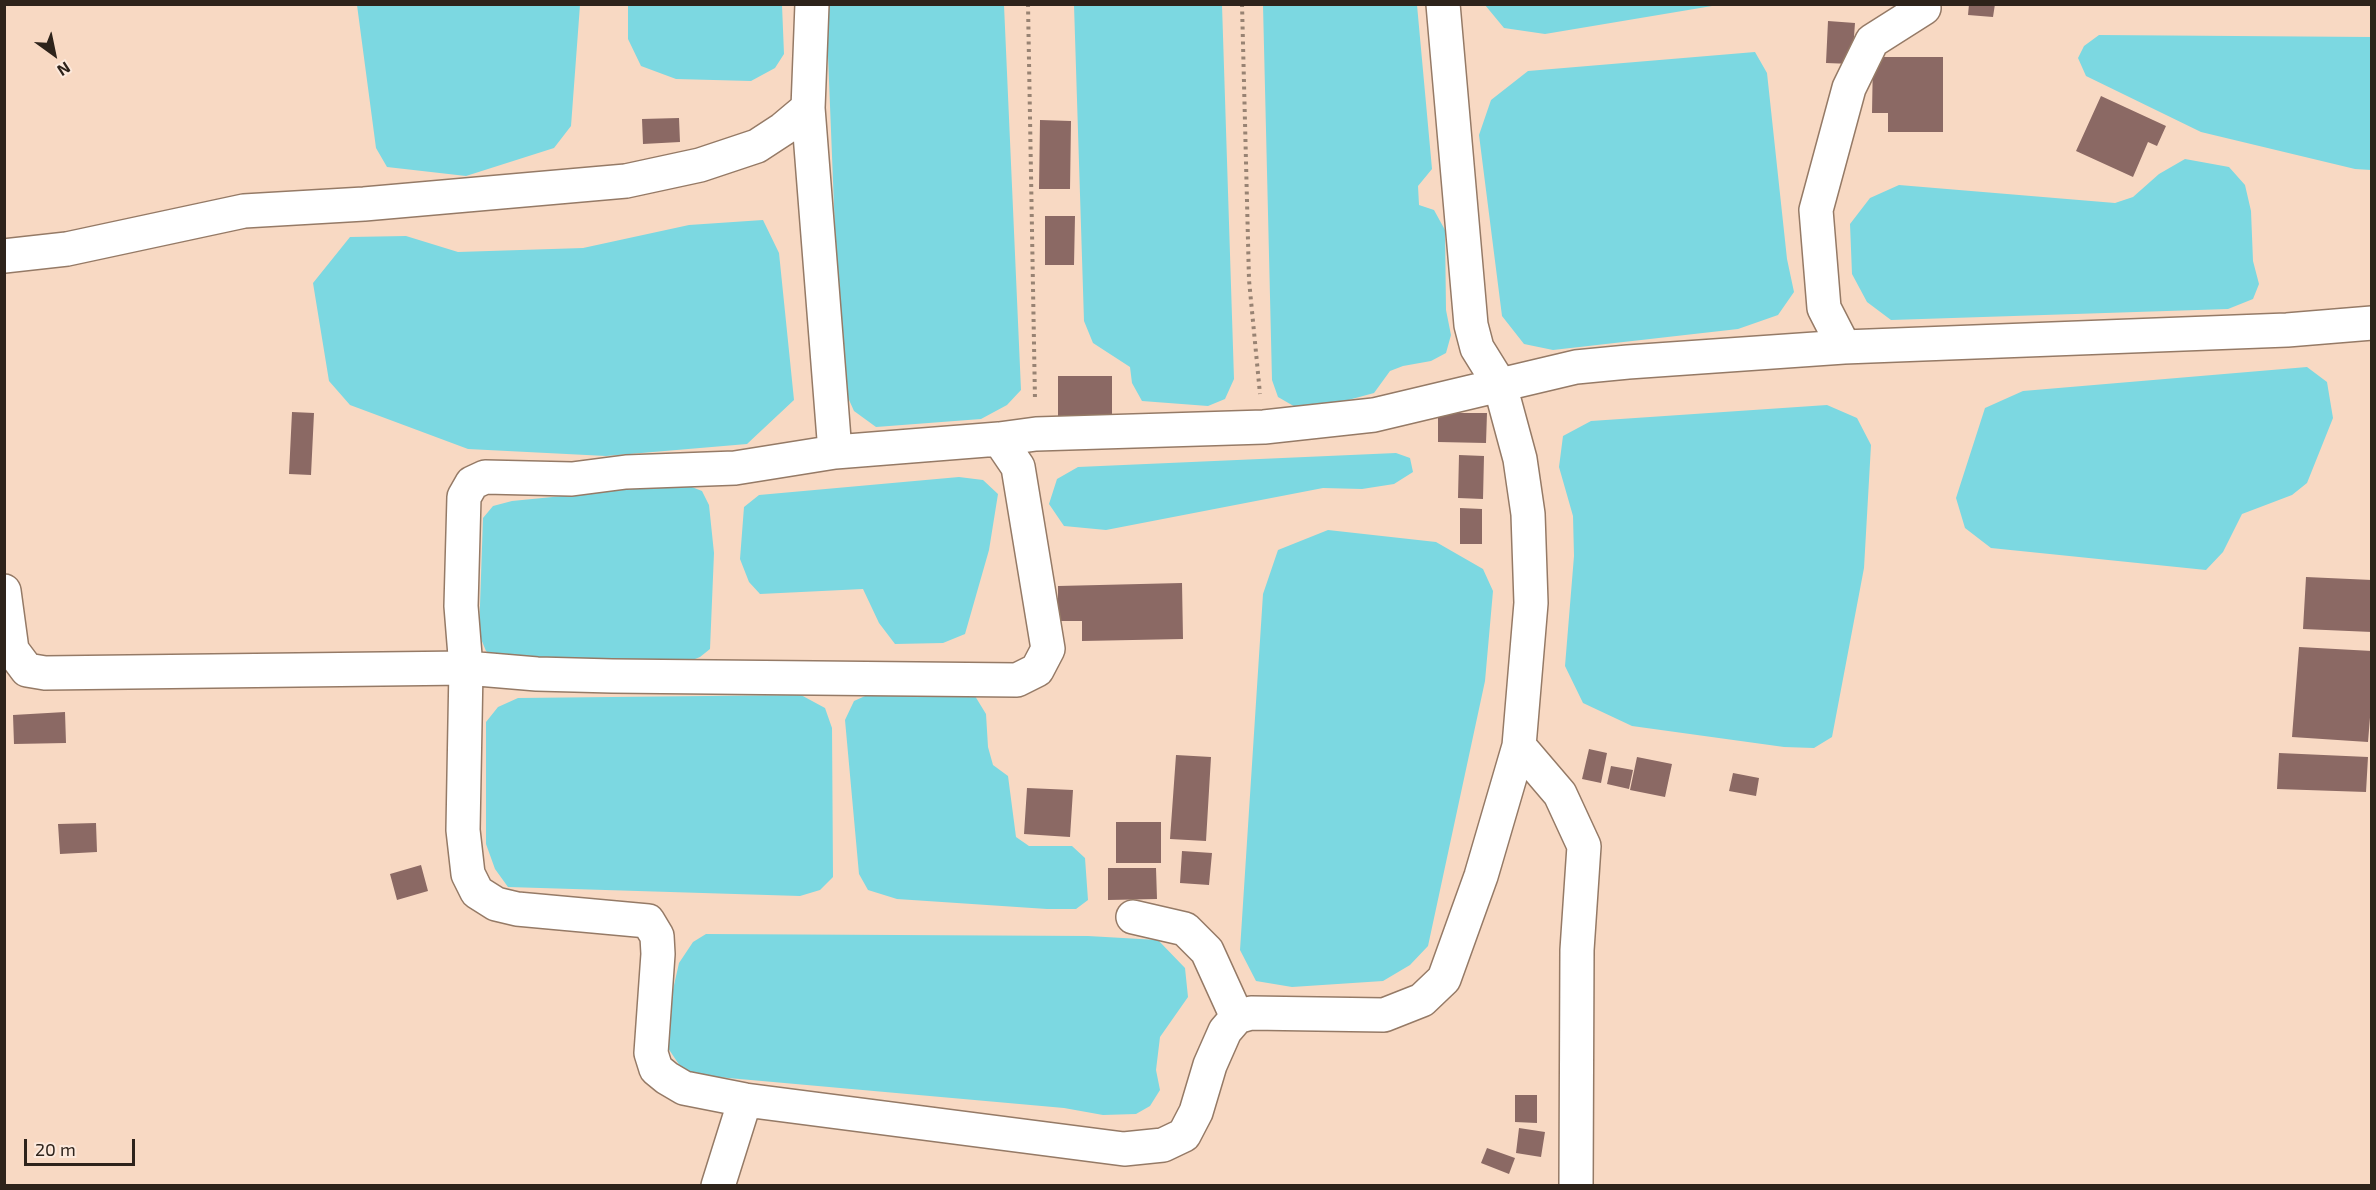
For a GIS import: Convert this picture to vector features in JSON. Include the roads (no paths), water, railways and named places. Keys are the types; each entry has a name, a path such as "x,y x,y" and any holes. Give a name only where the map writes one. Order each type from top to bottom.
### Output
{"street":[{"path":"812,4 808,108 835,452"},
{"path":"1443,4 1471,325 1477,348 1500,385 1520,459 1528,514 1531,603 1519,746 1481,876 1444,979 1422,1000 1384,1015 1251,1013 1237,1017 1225,1031 1210,1065 1197,1112 1184,1135 1162,1145 1124,1149 745,1100 684,1088 667,1078 656,1069 651,1053 658,954 657,936 648,921 517,909 496,904 477,892 468,874 463,830 466,668 461,606 464,497 472,483 485,477 572,479 646,471 735,468 835,452 1036,434 1264,427 1374,415 1500,385 1576,367 1844,347 2288,330 2372,323"},
{"path":"1844,347 1824,308 1816,210 1848,88 1872,41 1923,8"},
{"path":"4,256 67,249 244,211 364,204 626,181 700,165 757,146 783,129 808,108"},
{"path":"4,591 12,650 27,670 45,673 466,668 537,674 612,676 1017,680 1037,670 1048,649 1018,467 999,439"},
{"path":"1519,746 1560,794 1584,846 1577,950 1576,1185"},
{"path":"1133,917 1185,930 1207,951 1237,1017"},
{"path":"718,1185 745,1100"}],"water":[{"path":"357,5 580,5 571,126 554,148 466,176 387,167 376,148"},
{"path":"628,5 782,5 784,54 775,68 751,81 676,79 641,66 628,39"},
{"path":"826,5 1004,5 1021,390 1007,405 981,419 876,427 854,411 841,382"},
{"path":"1074,5 1222,5 1234,379 1225,399 1208,406 1142,401 1132,383 1130,367 1093,343 1084,321"},
{"path":"1263,5 1417,5 1432,169 1418,186 1419,205 1434,210 1445,230 1446,310 1451,335 1446,353 1431,361 1390,371 1374,393 1304,412 1278,397 1272,380"},
{"path":"1485,5 1718,5 1545,34 1504,28"},
{"path":"2099,35 2371,37 2371,170 2355,169 2201,132 2086,76 2078,58 2084,46"},
{"path":"1755,52 1767,73 1787,259 1794,292 1778,315 1738,329 1553,350 1524,344 1502,316 1479,135 1491,100 1528,71"},
{"path":"2185,159 2229,167 2245,185 2251,211 2253,261 2259,284 2253,299 2228,309 1891,320 1867,302 1852,274 1850,224 1870,198 1899,185 2115,203 2133,197 2159,174"},
{"path":"763,220 779,253 794,400 747,444 606,456 468,449 350,405 329,381 313,283 350,237 406,236 458,252 583,248 689,225"},
{"path":"2307,367 2327,382 2333,418 2307,483 2292,495 2242,514 2223,552 2206,570 1991,548 1965,528 1956,498 1985,408 2023,391"},
{"path":"1827,405 1857,418 1871,445 1864,568 1832,737 1814,748 1784,747 1632,726 1583,703 1565,666 1574,556 1573,516 1559,467 1563,436 1591,421"},
{"path":"1396,453 1410,458 1413,472 1394,484 1362,489 1323,488 1106,530 1064,526 1049,504 1057,479 1078,467"},
{"path":"959,477 983,480 998,494 989,550 965,634 943,643 895,644 879,623 863,589 760,594 749,582 740,559 744,507 759,495"},
{"path":"684,484 702,491 709,505 714,553 710,649 700,657 680,665 499,660 486,651 479,634 483,518 493,506 512,501"},
{"path":"1328,530 1436,542 1483,569 1493,591 1485,681 1428,946 1410,965 1383,981 1292,987 1256,981 1240,950 1263,594 1278,550"},
{"path":"874,692 975,696 986,714 988,747 993,765 1008,776 1016,837 1029,846 1072,846 1085,858 1088,900 1076,909 1047,909 897,899 868,890 859,874 845,720 854,701"},
{"path":"801,695 825,708 832,728 833,877 820,890 800,896 508,887 495,869 486,844 486,722 498,707 518,698"},
{"path":"706,934 1088,936 1158,940 1185,968 1188,997 1160,1037 1156,1070 1160,1090 1150,1106 1136,1114 1103,1115 1064,1108 706,1076 682,1069 668,1048 665,1025 679,963 693,942"}]}
